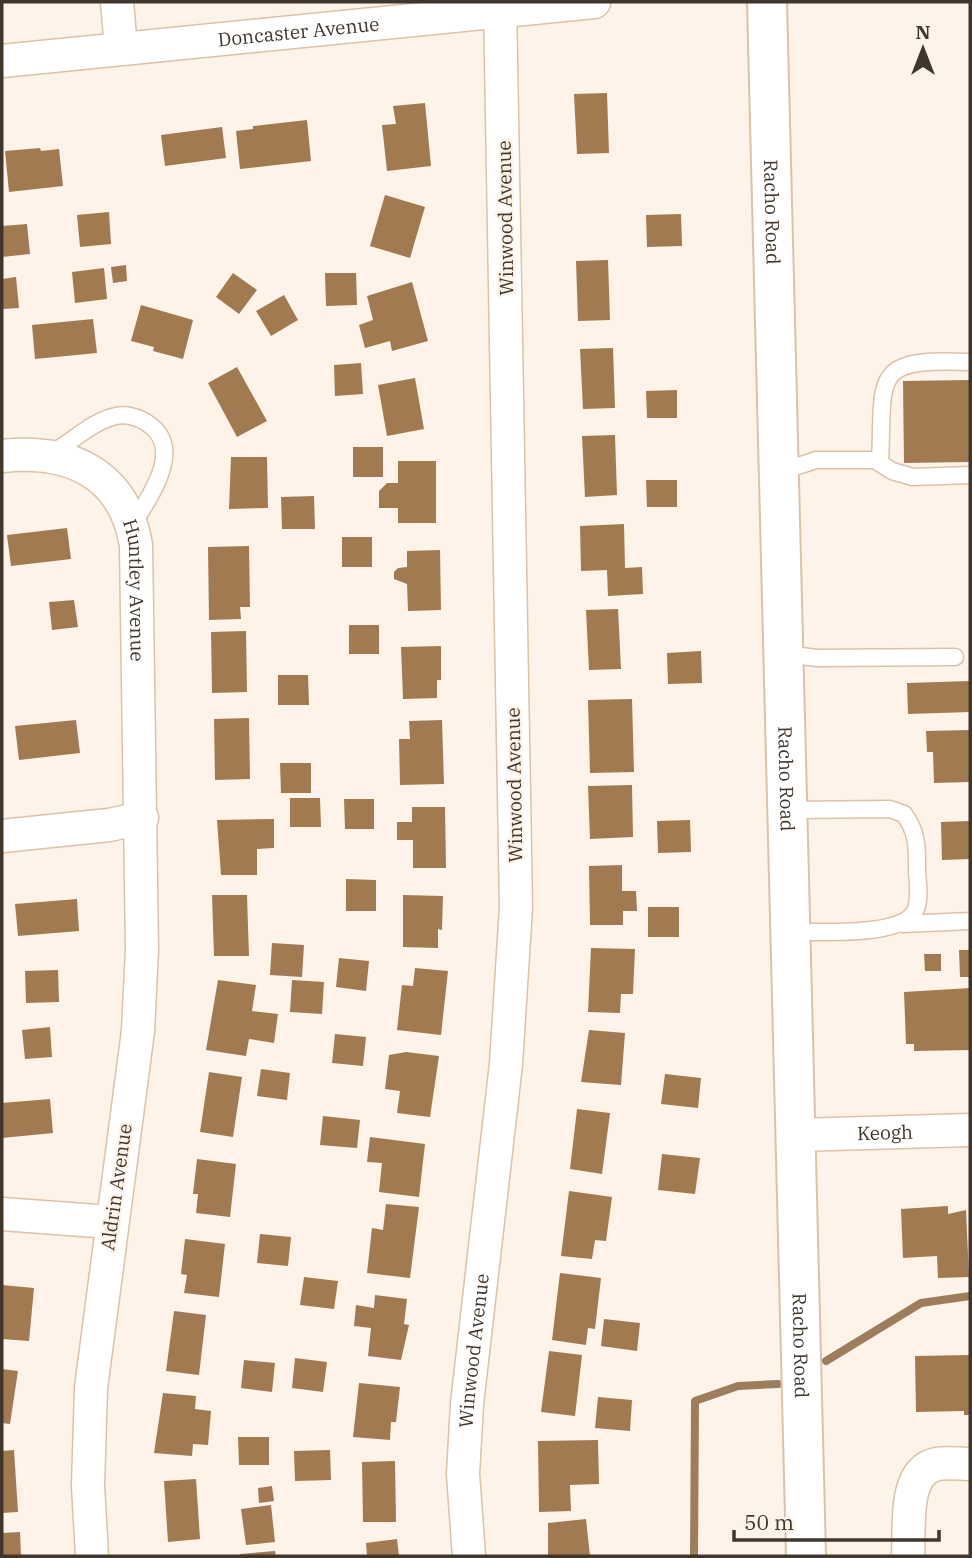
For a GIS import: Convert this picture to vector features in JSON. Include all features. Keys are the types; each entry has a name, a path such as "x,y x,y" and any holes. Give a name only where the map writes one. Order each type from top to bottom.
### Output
{"street":[{"path":"117,2 121,48"},
{"name":"Doncaster Avenue","path":"2,61 500,7 594,2"},
{"name":"Racho Road","path":"766,2 785,654 806,1556"},
{"name":"Winwood Avenue","path":"469,1556 463,1474 467,1404 506,1064 516,907 500,7"},
{"name":"Huntley Avenue","path":"2,456 48,455 84,468 113,488 128,510 136,545 142,818"},
{"path":"2,836 109,825 142,818"},
{"name":"Aldrin Avenue","path":"92,1556 88,1486 91,1388 110,1222 138,1031 142,949 142,818"},
{"name":"Keogh","path":"797,1135 970,1130"},
{"path":"2,1214 110,1222"},
{"path":"908,1556 913,1486 919,1474 939,1463 970,1464"}],"lane":[{"path":"880,463 883,388 892,372 903,364 926,360 970,362"},
{"path":"48,455 75,440 89,428 117,415 130,416 152,426 161,436 164,446 162,471 132,524"},
{"path":"780,472 816,460 875,460 892,471 913,477 970,475"},
{"path":"785,654 817,657 955,657"},
{"path":"789,810 890,809 904,814 917,837 918,897 916,908 902,923"},
{"path":"792,932 886,929 902,923 970,921"}],"building":[{"path":"607,93 609,153 577,154 574,94"},
{"path":"425,103 431,166 387,171 382,125 396,124 393,106"},
{"path":"307,120 311,161 240,169 236,131 253,129 253,126"},
{"path":"222,127 226,158 165,166 161,135"},
{"path":"40,148 41,151 59,149 63,186 9,192 5,151"},
{"path":"385,195 425,207 410,258 370,246"},
{"path":"109,212 111,244 80,247 77,215"},
{"path":"681,214 682,246 647,247 646,215"},
{"path":"27,224 30,254 2,257 2,226"},
{"path":"608,260 610,320 578,321 576,261"},
{"path":"126,265 127,281 113,283 111,267"},
{"path":"104,268 107,299 75,303 72,272"},
{"path":"233,273 257,290 239,314 216,297"},
{"path":"325,273 356,273 357,305 326,306"},
{"path":"16,277 19,308 2,309 2,279"},
{"path":"412,282 428,341 392,351 390,341 365,348 359,325 373,320 367,296"},
{"path":"284,295 298,320 271,336 256,311"},
{"path":"141,305 193,320 183,359 153,351 154,347 131,341"},
{"path":"93,319 97,353 35,359 32,325"},
{"path":"613,348 615,408 583,409 580,349"},
{"path":"361,363 363,394 335,396 334,365"},
{"path":"237,367 267,421 237,437 208,383"},
{"path":"415,378 424,429 387,436 378,385"},
{"path":"970,380 970,462 904,463 903,381"},
{"path":"677,390 677,418 647,418 646,391"},
{"path":"615,435 617,495 585,497 582,436"},
{"path":"353,447 383,447 383,477 353,477"},
{"path":"231,457 267,457 268,508 229,509"},
{"path":"398,461 436,461 436,523 398,523 398,508 379,508 379,491 387,483 398,483"},
{"path":"646,480 677,480 677,507 647,507"},
{"path":"314,496 315,529 282,529 281,497"},
{"path":"624,524 625,568 642,567 643,594 608,596 607,570 581,571 580,526"},
{"path":"67,528 71,559 11,566 7,535"},
{"path":"342,537 372,537 372,567 342,567"},
{"path":"249,546 250,607 240,607 241,619 209,620 208,547"},
{"path":"440,550 441,610 408,611 407,584 394,579 394,572 398,568 407,567 407,551"},
{"path":"74,600 78,627 52,630 49,602"},
{"path":"618,609 621,669 589,670 586,610"},
{"path":"349,625 379,625 379,654 349,654"},
{"path":"246,631 247,692 212,693 211,632"},
{"path":"441,646 441,680 437,680 437,698 403,699 401,647"},
{"path":"701,651 702,683 668,684 667,653"},
{"path":"278,675 308,675 309,705 278,705"},
{"path":"970,681 970,712 908,714 907,683"},
{"path":"632,699 634,772 590,773 588,700"},
{"path":"249,718 250,779 215,780 214,719"},
{"path":"76,720 80,753 19,760 15,726"},
{"path":"442,720 444,784 400,785 399,739 410,739 409,721"},
{"path":"970,730 970,782 934,783 933,752 927,752 926,731"},
{"path":"280,763 311,763 311,793 281,793"},
{"path":"632,785 633,837 590,839 588,786"},
{"path":"290,798 320,798 321,827 290,827"},
{"path":"344,799 374,799 374,829 345,829"},
{"path":"412,807 445,807 446,868 413,868 413,840 397,840 397,822 412,822"},
{"path":"274,819 274,848 257,849 257,875 221,875 217,820"},
{"path":"690,820 691,852 658,853 657,821"},
{"path":"970,821 970,859 942,860 941,822"},
{"path":"622,865 622,891 636,891 637,911 623,911 623,925 590,925 589,866"},
{"path":"346,879 376,880 376,911 346,911"},
{"path":"212,895 247,895 249,956 214,956"},
{"path":"403,895 443,896 442,930 438,929 438,948 403,947"},
{"path":"77,899 79,931 18,936 15,904"},
{"path":"648,907 679,907 679,937 648,937"},
{"path":"272,943 304,945 302,977 270,975"},
{"path":"591,948 635,949 633,994 621,994 620,1013 588,1012"},
{"path":"959,950 970,950 970,977 960,977"},
{"path":"924,954 941,954 941,971 925,971"},
{"path":"339,958 369,961 366,991 336,987"},
{"path":"415,968 448,971 441,1035 397,1030 402,985 413,986"},
{"path":"58,970 59,1002 26,1003 25,971"},
{"path":"218,980 256,985 252,1011 278,1014 274,1043 249,1039 246,1056 206,1050"},
{"path":"292,980 324,982 322,1014 290,1012"},
{"path":"970,988 970,1050 914,1051 914,1044 906,1044 904,992"},
{"path":"50,1027 52,1057 25,1059 22,1030"},
{"path":"589,1030 625,1033 621,1085 581,1082"},
{"path":"335,1034 366,1037 363,1066 332,1063"},
{"path":"406,1052 439,1056 430,1117 397,1113 400,1091 385,1089 389,1055"},
{"path":"261,1069 290,1073 287,1100 257,1096"},
{"path":"209,1072 242,1077 233,1137 200,1132"},
{"path":"665,1074 701,1078 698,1108 661,1104"},
{"path":"50,1099 53,1133 2,1138 2,1103"},
{"path":"577,1109 610,1113 602,1174 570,1169"},
{"path":"323,1116 360,1120 357,1148 320,1145"},
{"path":"370,1137 425,1144 419,1197 379,1192 382,1163 367,1162"},
{"path":"662,1154 700,1158 695,1194 658,1190"},
{"path":"197,1159 236,1164 230,1217 196,1213 198,1194 193,1194"},
{"path":"569,1191 612,1197 606,1241 595,1240 592,1259 561,1256"},
{"path":"386,1204 419,1207 410,1278 367,1273 372,1228 383,1230"},
{"path":"948,1206 948,1214 966,1210 969,1277 938,1278 937,1256 903,1258 901,1209"},
{"path":"260,1234 291,1237 288,1266 257,1263"},
{"path":"185,1239 225,1244 219,1297 184,1293 187,1275 181,1274"},
{"path":"560,1273 601,1278 595,1329 588,1328 586,1345 552,1340"},
{"path":"304,1277 338,1281 334,1309 300,1305"},
{"path":"2,1285 34,1288 29,1341 2,1339"},
{"path":"375,1295 407,1299 404,1324 409,1325 401,1360 368,1356 371,1328 354,1326 356,1305 374,1308"},
{"path":"174,1311 206,1315 199,1375 166,1371"},
{"path":"604,1319 640,1323 637,1351 601,1346"},
{"path":"549,1351 582,1355 575,1416 541,1412"},
{"path":"970,1355 970,1415 964,1415 964,1411 916,1412 915,1356"},
{"path":"295,1358 327,1362 323,1392 292,1388"},
{"path":"244,1360 275,1363 272,1392 241,1388"},
{"path":"2,1369 18,1371 10,1424 2,1423"},
{"path":"359,1383 400,1387 396,1422 391,1422 390,1440 353,1437"},
{"path":"163,1393 196,1396 195,1409 211,1411 208,1445 193,1444 192,1456 154,1453"},
{"path":"598,1397 632,1400 630,1431 595,1428"},
{"path":"238,1437 269,1437 269,1465 239,1465"},
{"path":"598,1440 599,1484 570,1485 571,1511 539,1512 538,1441"},
{"path":"14,1450 18,1512 2,1513 2,1451"},
{"path":"330,1450 331,1480 295,1481 294,1451"},
{"path":"395,1461 396,1522 363,1522 362,1462"},
{"path":"196,1479 200,1539 168,1542 164,1481"},
{"path":"272,1486 274,1501 259,1503 258,1488"},
{"path":"271,1505 275,1542 246,1545 241,1509"},
{"path":"586,1519 590,1556 548,1556 548,1523"},
{"path":"20,1532 21,1556 2,1556 2,1533"},
{"path":"397,1539 399,1556 367,1556 366,1543"},
{"path":"275,1551 276,1556 240,1556 240,1554"}],"waterway":[{"path":"826,1361 921,1303 970,1296"},
{"path":"694,1556 695,1401 738,1386 778,1384"}]}
